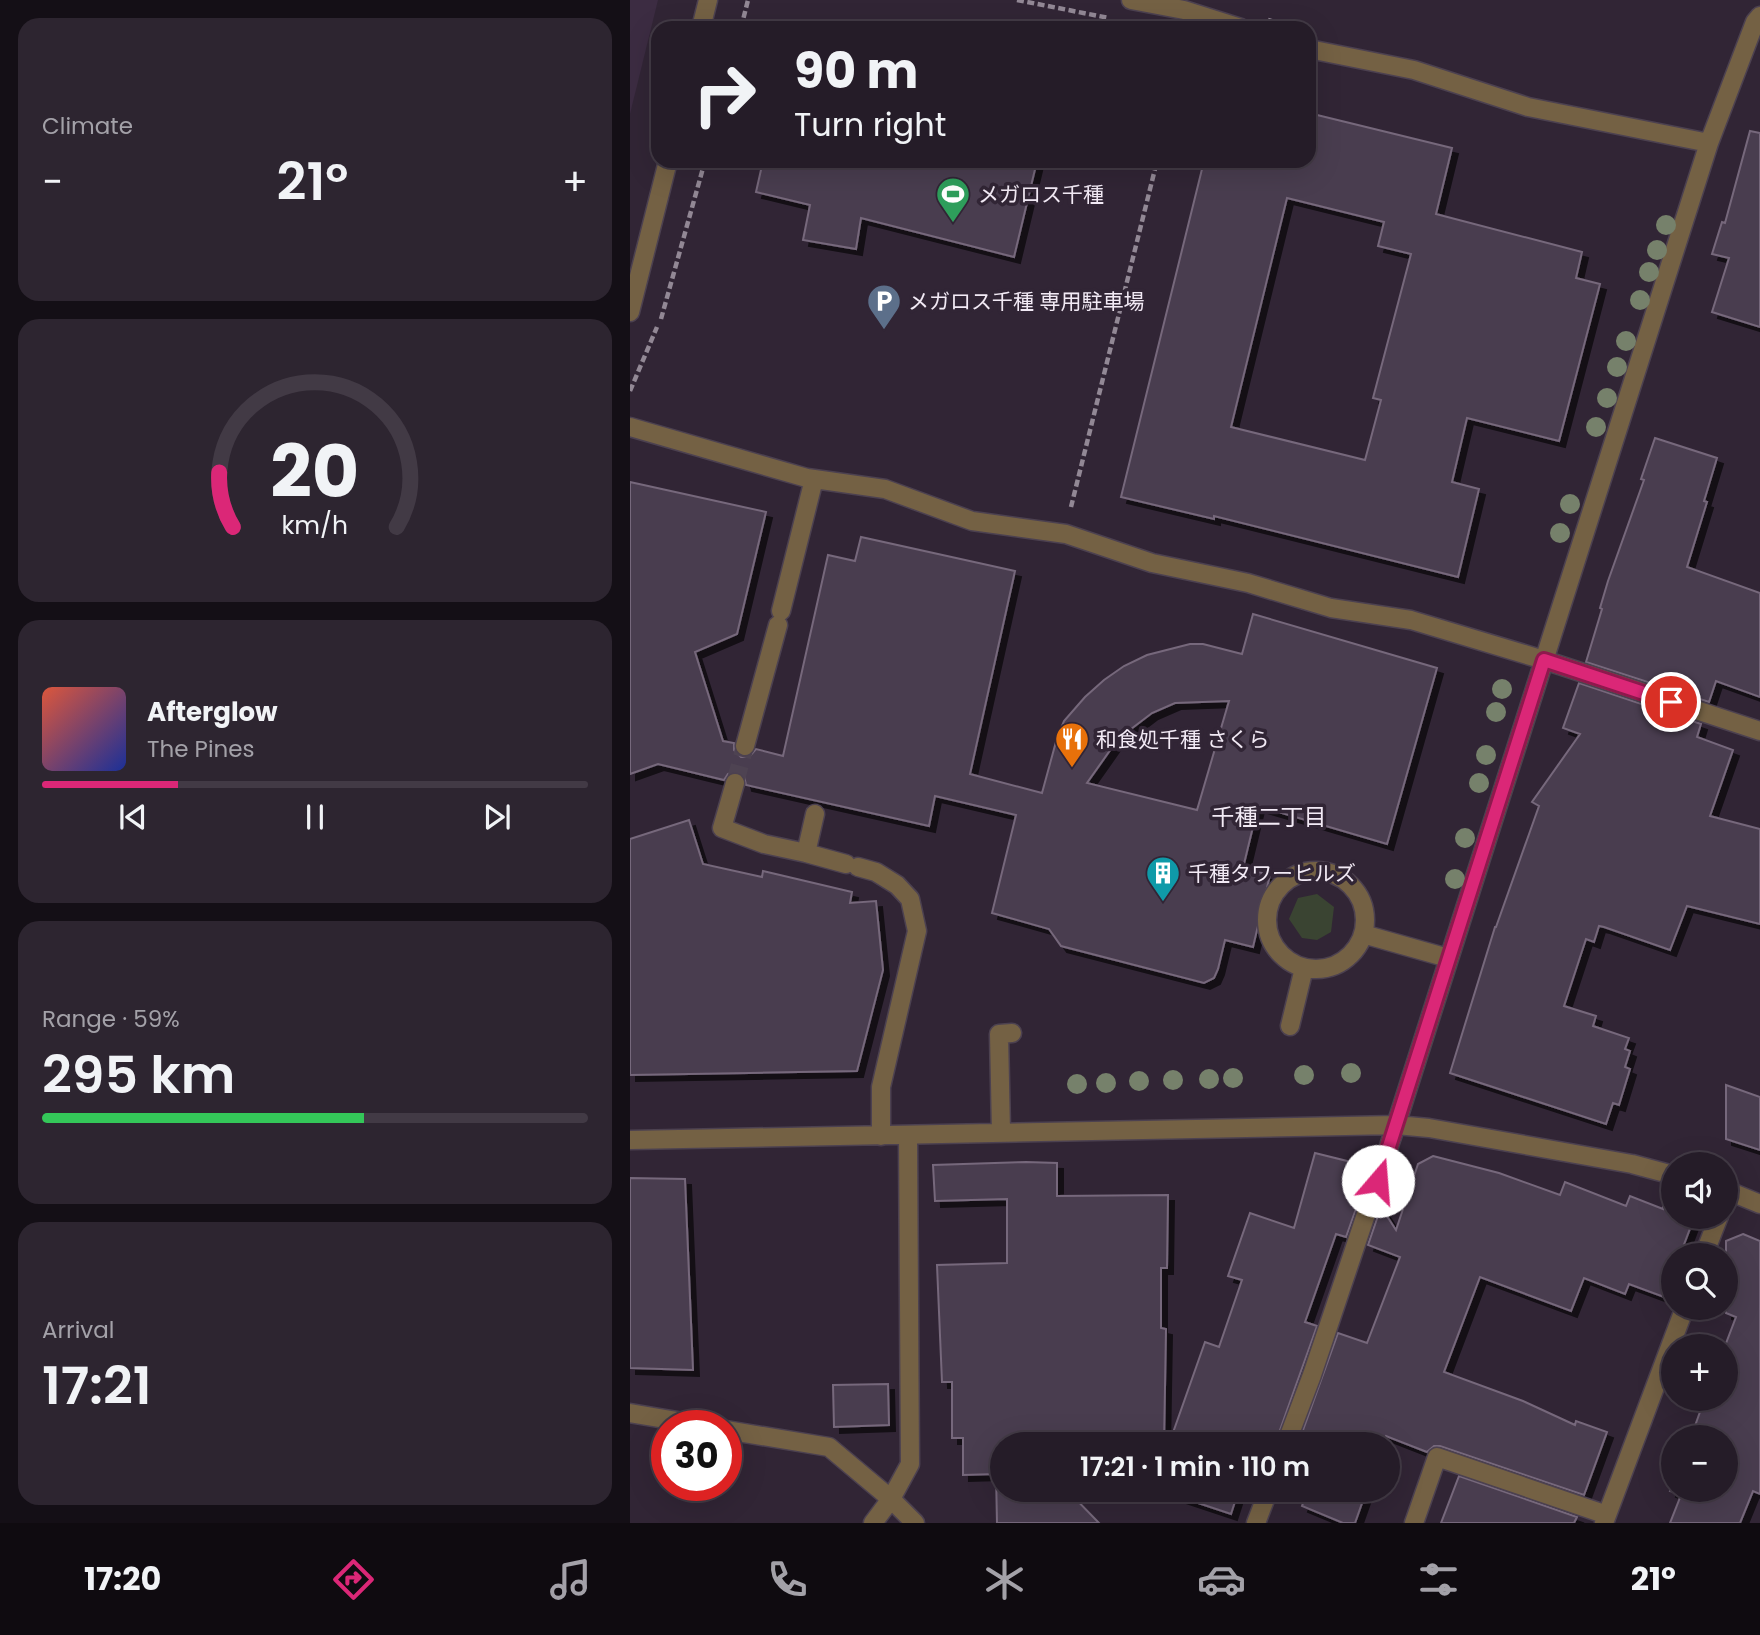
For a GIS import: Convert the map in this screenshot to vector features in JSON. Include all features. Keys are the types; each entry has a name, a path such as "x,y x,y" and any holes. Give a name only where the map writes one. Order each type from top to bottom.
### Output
{"street":[{"path":"703,21 708,0"},
{"path":"1131,0 1184,10 1219,21"},
{"path":"1291,1432 1396,1125 1709,143 1755,22 1760,16"},
{"path":"1316,50 1414,70 1528,107 1709,143"},
{"path":"630,312 666,168"},
{"path":"630,427 814,479 884,489 972,521 1066,534 1152,563 1248,583 1331,608 1411,620 1544,660 1760,731"},
{"path":"745,746 814,479"},
{"path":"735,783 722,828 764,844 876,872 897,885 910,899 917,931 881,1087 881,1136"},
{"path":"806,853 816,814"},
{"path":"1320,872 1350,884 1365,913 1363,934 1359,945 1349,957 1336,965 1320,969 1304,968 1290,962 1278,951 1270,937 1267,921 1269,905 1277,891 1289,880 1304,873 1320,872"},
{"path":"1363,934 1448,958"},
{"path":"1290,1026 1304,968"},
{"path":"1001,1132 999,1034 1012,1033"},
{"path":"630,1140 1396,1125 1429,1128 1632,1164 1661,1172"},
{"path":"873,1523 891,1499 909,1464 908,1136"},
{"path":"1738,1197 1760,1204"},
{"path":"1414,1523 1437,1457 1606,1519 1680,1320"},
{"path":"630,1413 651,1417"},
{"path":"742,1433 829,1447 915,1523"},
{"path":"1256,1523 1264,1502"}],"path":[{"path":"743,21 748,0"},
{"path":"1017,0 1113,19"},
{"path":"1070,511 1155,168"}],"shaded area":[{"path":"630,0 658,0 651,21 630,114"}],"green space":[{"path":"1317,894 1334,907 1331,932 1317,940 1302,938 1289,919 1298,898"}],"building":[{"path":"1316,115 1452,148 1436,214 1582,252 1576,278 1600,284 1559,441 1467,418 1452,482 1479,489 1458,577 1214,516 1214,519 1121,497 1202,168 1316,168","holes":["1287,198 1384,222 1378,246 1411,254 1373,398 1381,400 1365,460 1231,427"]},
{"path":"1750,131 1760,133 1760,327 1712,312 1729,258 1712,254 1722,222 1725,223"},
{"name":"メガロス千種","path":"761,168 1035,168 1014,257 861,218 856,249 803,240 810,205 756,192"},
{"path":"1655,438 1717,458 1687,567 1760,593 1760,697 1716,681 1709,702 1586,662 1608,581 1644,480 1641,479"},
{"path":"630,482 766,512 737,634 695,652 723,741 734,743 734,750 741,757 749,757 756,749 783,756 828,555 855,561 861,537 1015,571 970,774 1042,793 1064,721 1104,680 1147,655 1190,644 1203,644 1242,654 1253,614 1437,668 1387,844 1258,806 1243,868 1270,875 1253,947 1225,940 1214,978 1204,983 1061,946 1049,929 992,913 1016,815 935,796 929,826 746,785 744,776 737,772 728,774 724,780 658,764 630,774","holes":["1229,701 1197,810 1087,783 1118,739 1152,713 1175,703"]},
{"path":"1579,683 1701,724 1697,737 1733,750 1710,816 1760,829 1760,924 1687,906 1670,950 1599,926 1594,942 1586,939 1564,1006 1596,1016 1593,1026 1629,1038 1625,1049 1630,1051 1625,1067 1630,1069 1619,1105 1613,1103 1606,1124 1450,1073 1495,927 1539,806 1532,802 1580,734 1563,728"},
{"path":"689,820 703,864 762,877 763,871 852,892 850,903 876,901 883,970 857,1071 630,1075 630,839"},
{"path":"1726,1085 1760,1097 1760,1150 1726,1139"},
{"path":"1315,1153 1351,1162 1365,1183 1346,1237 1336,1234 1305,1322 1317,1326 1279,1432 1173,1432 1205,1342 1219,1347 1242,1280 1228,1276 1250,1213 1294,1228"},
{"path":"1433,1156 1499,1173 1560,1195 1565,1182 1626,1206 1630,1196 1661,1208 1661,1229 1690,1229 1685,1243 1661,1243 1661,1296 1629,1284 1625,1294 1584,1278 1571,1311 1480,1277 1444,1372 1523,1401 1575,1425 1576,1421 1607,1432 1584,1495 1440,1446 1434,1446 1427,1452 1400,1441 1400,1432 1302,1432 1338,1333 1367,1343 1400,1257 1368,1245 1381,1207 1396,1230 1418,1164"},
{"path":"1057,1163 1057,1196 1168,1195 1167,1268 1161,1268 1161,1328 1166,1329 1164,1432 990,1432 990,1474 963,1475 963,1438 952,1438 952,1382 942,1382 937,1265 1007,1263 1007,1199 935,1201 933,1165"},
{"path":"630,1178 685,1179 693,1370 630,1368"},
{"path":"1743,1234 1760,1241 1760,1494 1753,1491 1740,1523 1670,1523 1678,1502 1738,1502 1738,1425 1695,1425 1700,1411 1738,1411 1738,1334 1730,1334 1735,1320 1738,1320 1738,1243 1726,1241"},
{"path":"888,1384 889,1425 834,1427 833,1385"},
{"path":"1459,1476 1577,1517 1574,1523 1441,1523"},
{"path":"997,1502 1079,1502 1099,1523 997,1523"},
{"path":"1195,1502 1235,1502 1231,1514"},
{"path":"1303,1502 1362,1502 1355,1523 1343,1523 1302,1506"}],"tunnel":[{"path":"735,783 745,746"}],"place":[{"name":"メガロス千種","path":"953,224"},
{"name":"メガロス千種 専用駐車場","path":"884,331"},
{"name":"和食処千種 さくら","path":"1072,769"},
{"name":"千種タワーヒルズ","path":"1163,903"}],"district":[{"name":"千種二丁目","path":"1269,817"}],"route":[{"path":"1378,1181 1544,660 1671,702"}]}
